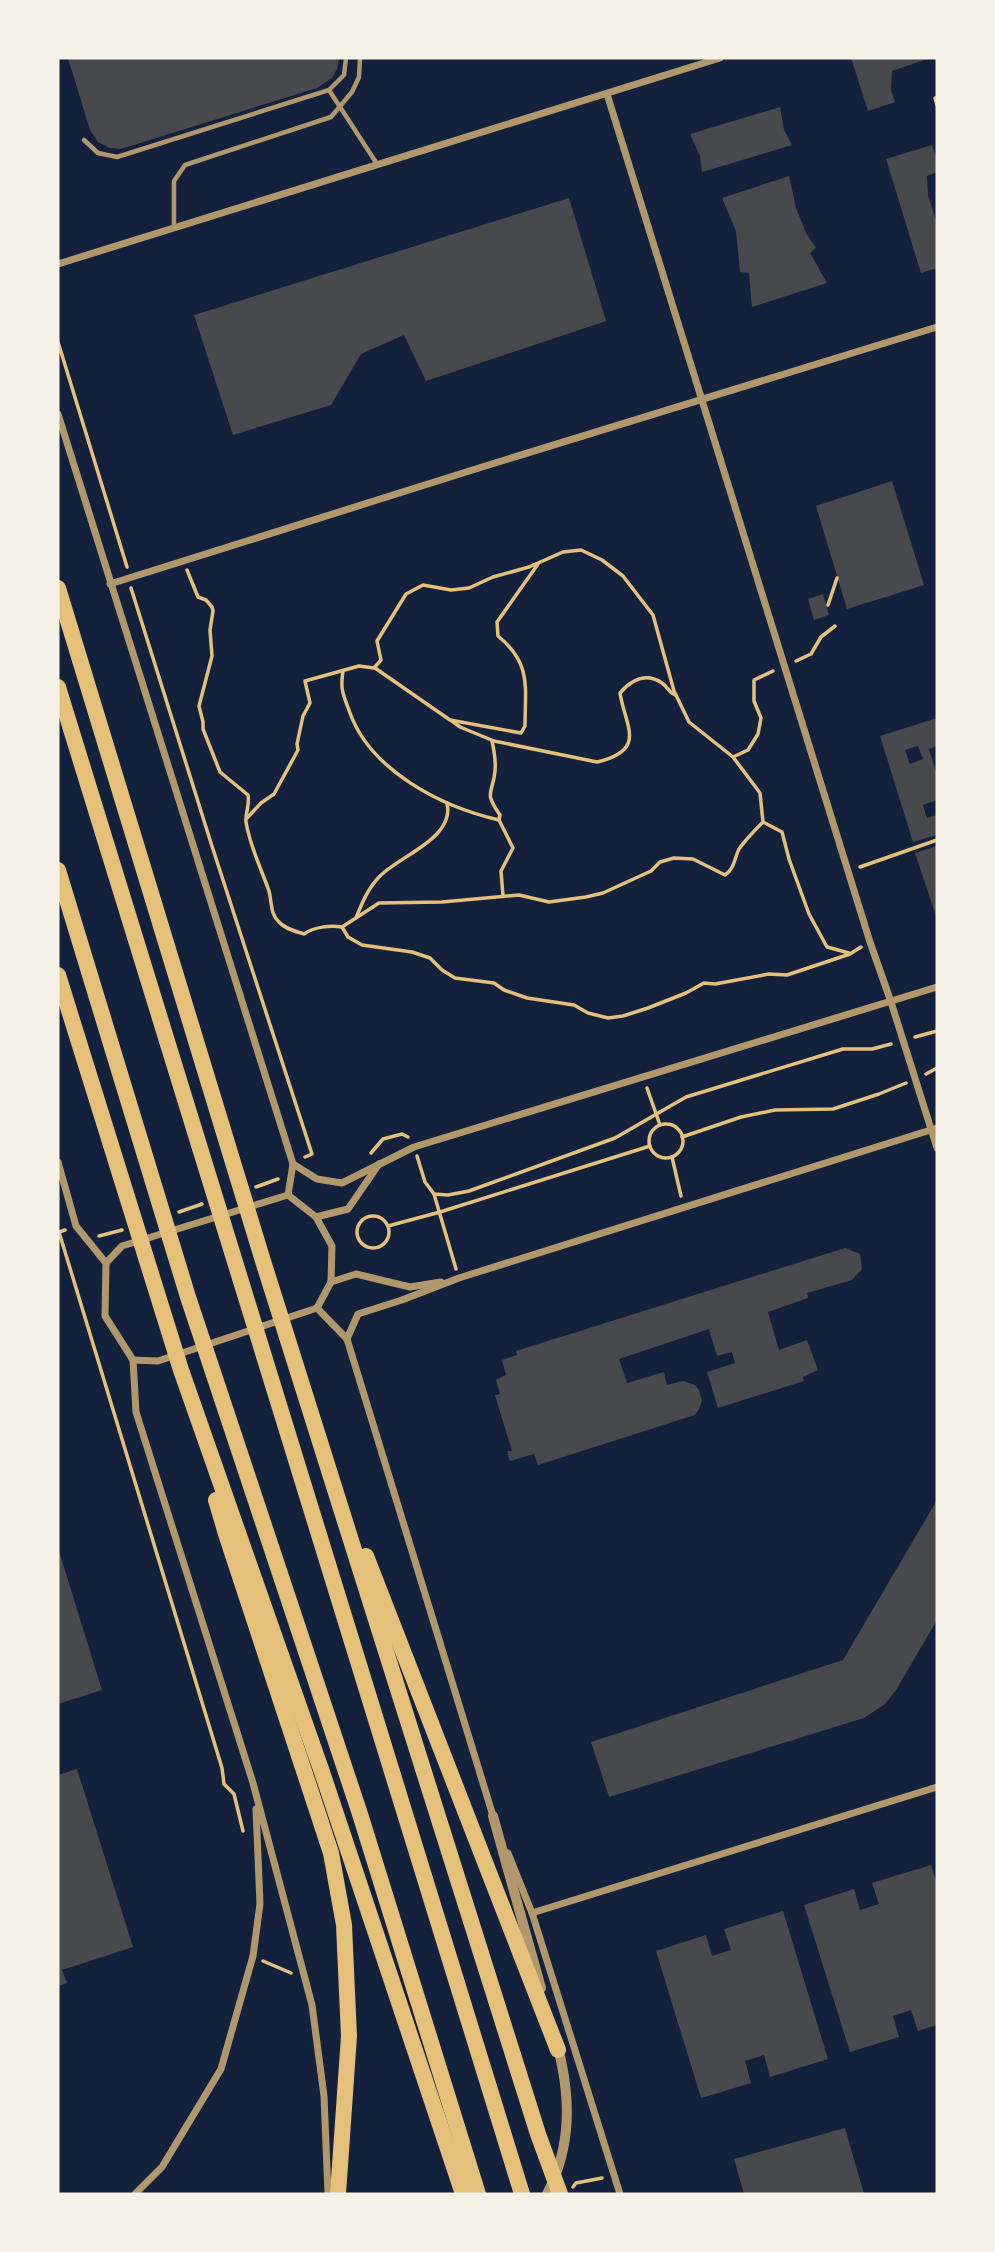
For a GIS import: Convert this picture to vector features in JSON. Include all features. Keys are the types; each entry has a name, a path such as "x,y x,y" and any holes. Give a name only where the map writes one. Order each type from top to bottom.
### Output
{"highway":[{"path":"58,587 314,1421 538,2134 561,2194"},
{"path":"58,687 522,2194"},
{"path":"58,870 188,1297 360,1814 478,2194"},
{"path":"58,975 181,1370 226,1534 331,1853 344,1925 349,2036 338,2194"},
{"path":"181,1370 322,1772 463,2194"},
{"path":"314,1421 558,2050"}],"street":[{"path":"58,264 720,58"},
{"path":"607,94 870,942 915,1079 935,1129 937,1148"},
{"path":"110,584 937,327"},
{"path":"58,414 293,1164 288,1195"},
{"path":"293,1164 317,1179 342,1183 414,1147 937,988"},
{"path":"347,1339 358,1314 459,1278 935,1129"},
{"path":"58,1162 76,1226 106,1263 105,1317 134,1360 136,1412 255,1794 312,2005 324,2096 328,2194"},
{"path":"316,1217 348,1209 380,1163"},
{"path":"134,1360 158,1361 317,1308 331,1282 332,1246 316,1217 288,1195"},
{"path":"106,1263 122,1246 288,1195"},
{"path":"331,1282 356,1273 410,1287 459,1278"},
{"path":"317,1308 347,1339 493,1816 558,2050 567,2091 568,2124 562,2154 547,2194"},
{"path":"532,1913 937,1787"},
{"path":"135,2194 162,2167 221,2069 253,1956 260,1904 255,1794"},
{"path":"493,1816 532,1913 620,2194"}],"lane":[{"path":"84,140 98,153 117,157 329,90 344,75 346,58"},
{"path":"174,228 174,181 185,165 331,117 352,92 359,76 360,58"},
{"path":"329,90 377,164"}],"path":[{"path":"937,98 937,105"},
{"path":"58,342 123,550 135,607 314,1160"},
{"path":"184,561 198,597 206,600 213,611 210,630 212,656 199,706 204,722 203,729 220,772 248,795 250,804 246,819 252,848 270,893 272,913 279,923 304,934 310,930 342,927 379,903 442,902 519,895 549,902 586,897 651,871 660,862 674,858 693,859 725,875 733,870 737,852 763,822 760,793 733,757 689,722 676,695 653,615 623,576 602,560 581,550 563,552 469,588 451,590 423,585 406,594 377,641 381,660 374,668"},
{"path":"450,719 520,733 525,726 523,664 509,645 498,636 497,622 539,562"},
{"path":"828,605 837,578"},
{"path":"785,666 811,654 821,637 835,626"},
{"path":"246,819 274,794 298,750 303,716 310,703 305,681 359,666 374,668 460,727 492,741 597,762 611,759 626,747 631,733 620,693 628,684 639,677 652,679 663,683 669,692 676,695"},
{"path":"343,671 341,687 354,723 370,750 432,796 463,810 499,820"},
{"path":"733,757 748,750 758,734 761,718 754,701 754,680 763,675"},
{"path":"492,741 495,771 489,791 491,802 500,815 499,820 513,848 501,872 503,896"},
{"path":"355,919 364,898 380,876 443,828 449,813 447,803"},
{"path":"763,822 782,832 809,914 827,947 850,954"},
{"path":"848,871 937,841"},
{"path":"342,927 348,937 362,945 412,952 430,958 442,970 456,978 494,983 504,990 527,998 574,1005 589,1013 608,1018 648,1008 704,983 715,984 769,974 787,975 850,954 870,942"},
{"path":"434,1194 448,1195 469,1191 615,1138 686,1097 843,1049 872,1049 937,1031"},
{"path":"682,1137 741,1117 775,1110 833,1108 879,1094 937,1068"},
{"path":"643,1077 660,1125"},
{"path":"660,1125 678,1129 682,1137 683,1145 672,1157 663,1158 655,1154 650,1146 653,1130 660,1125"},
{"path":"369,1156 383,1139 402,1134 408,1137 425,1182 434,1194 459,1278"},
{"path":"388,1226 650,1146"},
{"path":"256,1187 278,1179 282,1170 312,1154"},
{"path":"672,1157 683,1208"},
{"path":"169,1215 206,1203"},
{"path":"367,1217 383,1219 388,1226 390,1235 386,1243 379,1248 371,1249 358,1239 360,1222 367,1217"},
{"path":"132,1227 96,1236 88,1222 58,1230 195,1672 224,1784 234,1794 246,1842"},
{"path":"253,1956 292,1973"},
{"path":"576,2183 613,2174"}],"building":[{"path":"68,58 339,58 332,78 317,88 121,149 110,148 98,142 90,130"},
{"path":"851,58 930,58 892,71 891,90 895,102 868,111"},
{"path":"780,107 784,130 792,145 702,172 700,156 690,134"},
{"path":"932,145 937,160 937,172 927,176 928,195 937,224 937,268 921,273 886,159"},
{"path":"789,176 796,208 806,233 816,248 810,253 827,283 752,307 749,273 740,272 736,231 722,198"},
{"path":"569,198 606,321 426,381 404,335 361,354 331,405 233,435 194,315"},
{"path":"892,481 924,585 847,609 816,506"},
{"path":"823,594 829,615 814,620 808,599"},
{"path":"937,718 937,746 929,749 937,775 937,800 923,805 927,818 937,815 937,835 913,842 880,736","holes":["918,746 923,759 910,764 905,750"]},
{"path":"937,846 937,912 935,913 915,853"},
{"path":"845,1248 860,1254 862,1269 852,1280 807,1293 808,1298 768,1312 779,1350 807,1340 818,1370 803,1377 804,1381 718,1408 707,1372 735,1363 732,1352 717,1356 709,1329 619,1359 627,1383 664,1372 667,1385 683,1381 695,1385 702,1401 695,1415 538,1465 534,1454 510,1461 507,1451 512,1451 495,1395 500,1394 496,1380 506,1375 502,1360 517,1355 516,1351"},
{"path":"937,1500 937,1620 885,1704 864,1718 609,1797 591,1742 843,1660"},
{"path":"58,1548 102,1690 58,1704"},
{"path":"77,1769 133,1947 62,1970 67,1983 58,1986 58,1775"},
{"path":"931,1865 937,1884 937,2025 918,2031 911,2010 893,2016 899,2037 850,2052 804,1905 854,1889 860,1910 879,1904 872,1883"},
{"path":"783,1911 828,2059 770,2077 764,2055 745,2061 751,2083 701,2098 656,1951 706,1935 712,1956 731,1950 724,1929"},
{"path":"845,2128 864,2194 744,2194 734,2159"}]}
